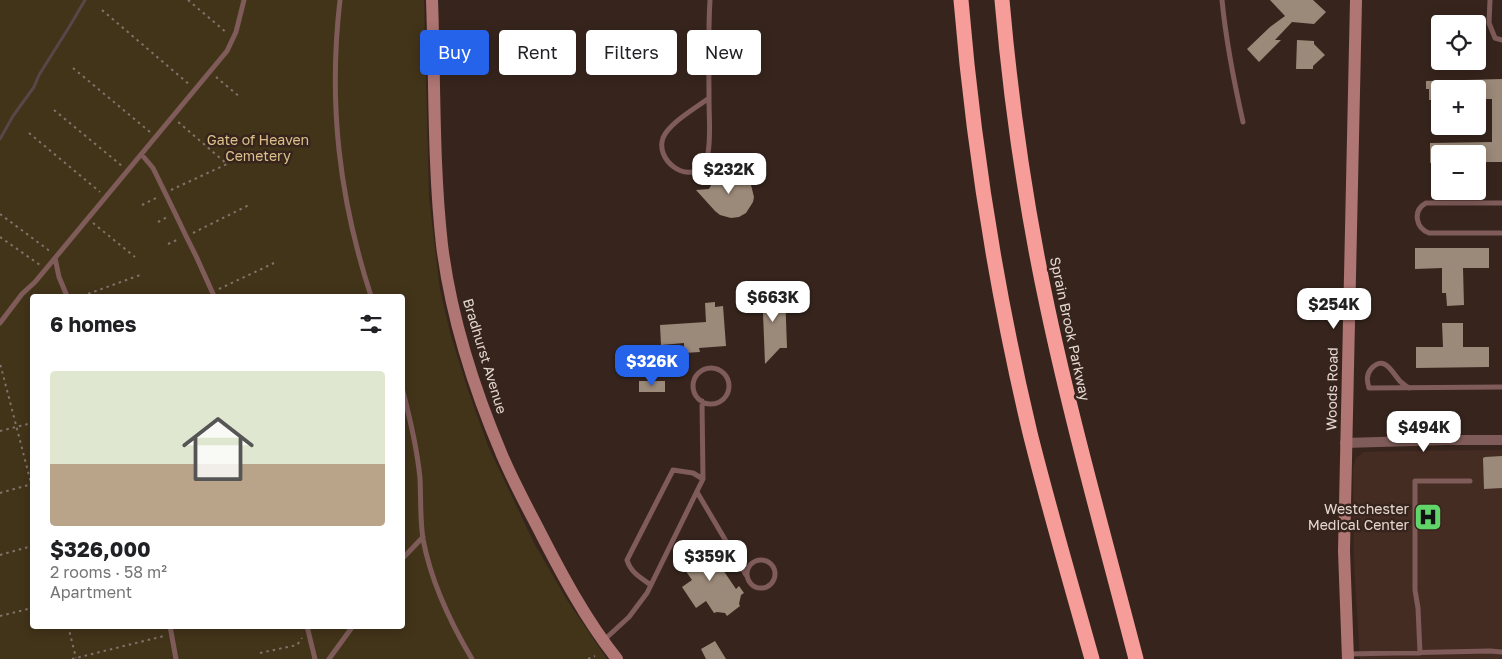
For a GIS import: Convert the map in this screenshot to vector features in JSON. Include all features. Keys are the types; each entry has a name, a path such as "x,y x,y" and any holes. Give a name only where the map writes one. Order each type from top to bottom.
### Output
{"highway":[{"path":"961,0 978,160 1005,316 1040,472 1092,659"},
{"name":"Sprain Brook Parkway","path":"1002,0 1009,73 1020,151 1048,308 1068,396 1136,659"}],"main road":[{"name":"Bradhurst Avenue","path":"432,0 436,192 442,247 450,292 464,350 502,457 565,580 588,618 617,659"},
{"name":"Woods Road","path":"1347,657 1344,551 1345,443 1356,0"}],"street":[{"path":"1345,443 1502,440"}],"lane":[{"path":"0,324 22,294 56,258 227,51 236,32 244,0"},
{"path":"340,0 334,89 341,175 353,235 370,294"},
{"path":"709,98 672,126 664,138 661,150 667,162 676,170 689,172 698,170 705,164 708,152 709,98 708,32 710,0"},
{"path":"1222,0 1224,27 1243,122"},
{"path":"1490,0 1489,23 1495,38 1502,40"},
{"path":"142,154 153,168 176,213 213,294"},
{"path":"1502,203 1426,204 1419,211 1418,218 1421,229 1430,233 1502,233"},
{"path":"56,258 59,277 66,294"},
{"path":"1408,388 1399,380 1390,367 1385,364 1373,366 1367,377 1369,388 1408,388 1502,387"},
{"path":"604,641 628,617 647,592 703,479 702,401 694,392 694,381 696,376 705,369 717,369 722,372 729,382 728,394 724,399 713,404 702,401"},
{"path":"405,401 415,443 423,537 426,551 443,605 472,659"},
{"path":"651,585 634,573 627,560 673,470 693,473 703,479"},
{"path":"1420,653 1418,608 1415,590 1414,481 1470,481"},
{"path":"697,492 750,584 753,587 762,589 767,587 774,581 775,572 770,564 756,560 749,566 746,575"},
{"path":"405,556 423,537"},
{"path":"171,629 176,659"},
{"path":"307,629 314,659"},
{"path":"329,659 351,629"},
{"path":"1481,658 1486,652"},
{"path":"1347,657 1420,653 1502,652"}],"path":[{"path":"188,0 233,38"},
{"path":"102,10 195,90"},
{"path":"73,68 156,137"},
{"path":"210,73 240,96"},
{"path":"54,110 127,171"},
{"path":"142,205 227,164 172,117"},
{"path":"29,133 106,197"},
{"path":"168,244 251,204"},
{"path":"158,222 176,213"},
{"path":"0,214 50,251 56,258"},
{"path":"88,218 135,257"},
{"path":"0,237 46,269"},
{"path":"213,294 274,263"},
{"path":"88,294 143,274"},
{"path":"0,366 2,367 30,478"},
{"path":"0,431 30,424"},
{"path":"0,493 30,486"},
{"path":"0,555 30,547"},
{"path":"0,616 30,608"},
{"path":"69,629 76,658"},
{"path":"260,653 297,645 306,629"},
{"path":"72,659 172,634"},
{"path":"588,659 595,656"}],"shaded area":[{"name":"Westchester Medical Center","path":"1502,450 1502,659 1360,659 1354,564 1353,469 1356,458 1364,452"}],"green space":[{"name":"Gate of Heaven Cemetery","path":"0,0 424,0 425,30 420,30 420,75 426,75 429,197 440,290 451,336 488,446 534,543 567,600 607,659 0,659"}],"building":[{"path":"1270,0 1313,0 1326,12 1314,24 1292,22 1275,40 1281,40 1259,62 1247,49 1270,27 1285,16"},
{"path":"1297,40 1314,41 1314,44 1325,55 1313,66 1313,69 1296,69"},
{"path":"1502,79 1502,162 1486,162 1486,145 1431,145 1430,163 1430,143 1492,142 1492,99 1486,99 1486,80 1464,80"},
{"path":"1426,81 1431,81 1431,100 1429,100 1429,89 1426,89"},
{"path":"731,172 747,179 751,185 754,197 746,213 739,217 731,218 720,215 715,211 696,190 709,189 714,180 719,176"},
{"path":"1415,248 1489,248 1489,268 1463,268 1464,305 1447,306 1446,293 1442,293 1442,268 1415,269"},
{"path":"785,292 787,348 780,348 765,364 763,313 755,313 754,304 763,304 763,293"},
{"path":"715,302 715,307 723,306 726,346 699,348 700,352 684,353 684,343 661,345 660,325 706,322 705,303"},
{"path":"1442,323 1463,323 1463,347 1489,347 1489,367 1416,368 1416,347 1443,347"},
{"path":"639,381 665,381 665,392 639,392"},
{"path":"1502,456 1502,488 1484,489 1483,458"},
{"path":"700,545 702,548 710,549 712,547 718,554 714,557 736,589 739,586 744,593 741,595 740,606 727,616 725,613 714,613 706,601 696,608 682,587 692,580 683,567 686,565 686,554"},
{"path":"715,641 726,659 706,659 701,649"}],"waterway":[{"path":"0,139 13,116 34,87 39,75 85,0"}],"place":[{"name":"Westchester Medical Center","path":"1428,517"}]}
